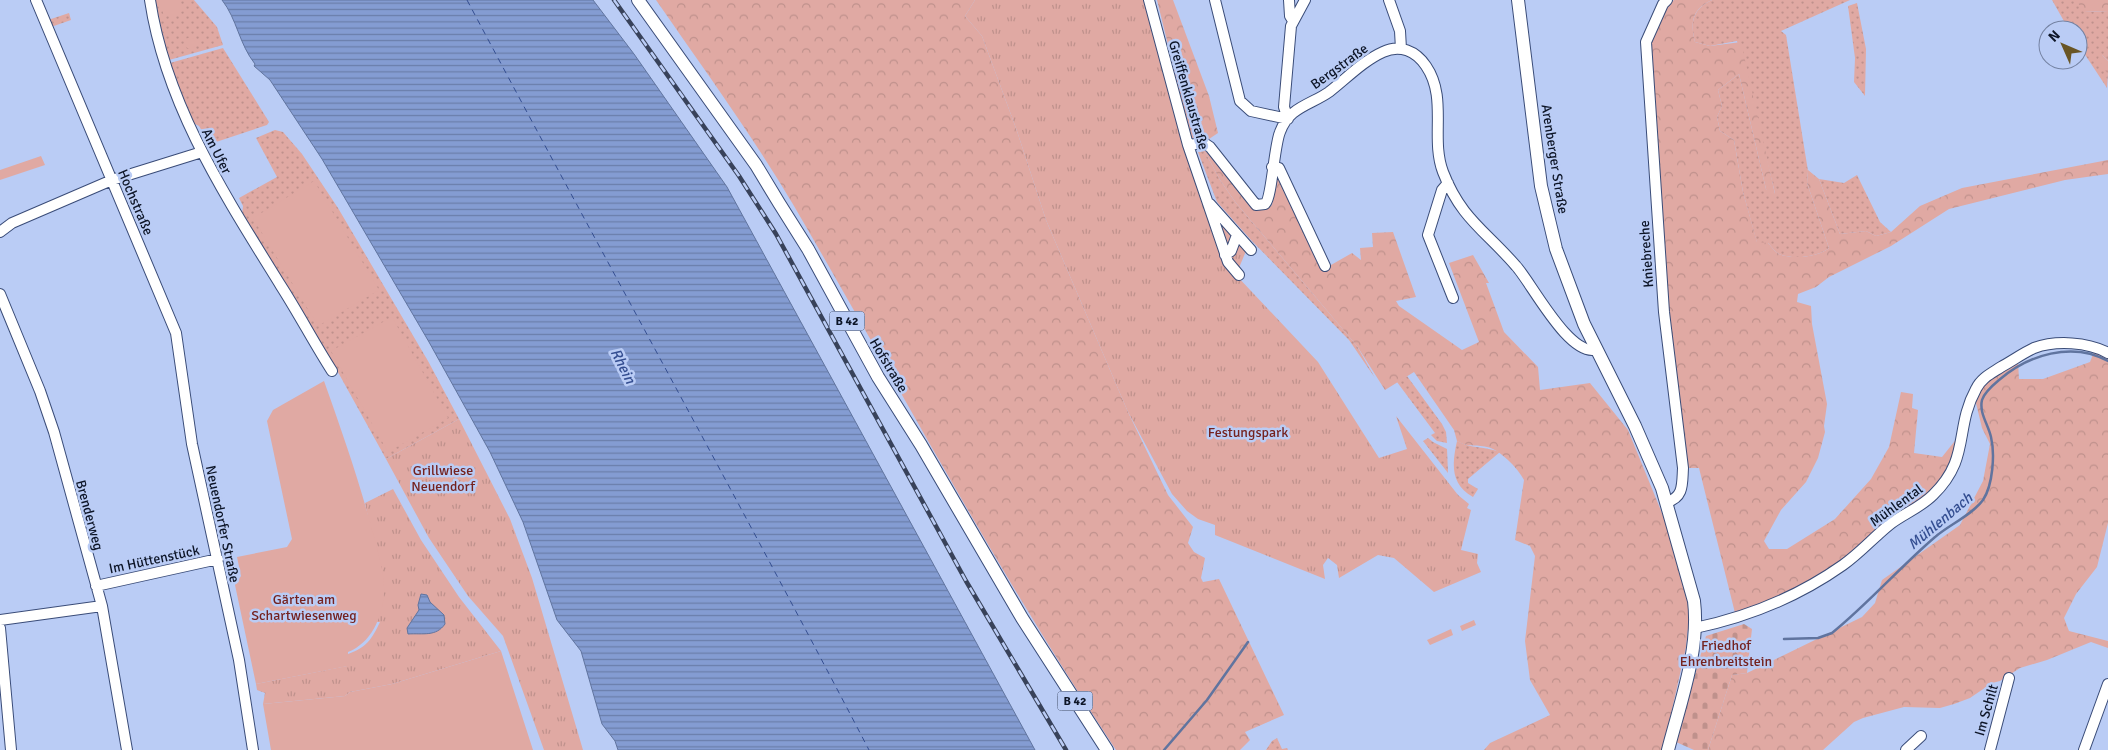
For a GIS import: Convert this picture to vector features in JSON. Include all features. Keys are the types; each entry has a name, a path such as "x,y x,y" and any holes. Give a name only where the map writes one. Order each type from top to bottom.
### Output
{"main road":[{"name":"Hofstraße","path":"638,0 756,166 808,249 878,377 921,445 1022,618 1107,750"},
{"name":"Arenberger Straße","path":"1518,0 1545,206 1569,286 1597,349 1635,426 1667,502 1692,590 1695,628 1689,663 1668,750"}],"street":[{"name":"Hochstraße","path":"36,0 176,333 189,421"},
{"name":"Am Ufer","path":"150,0 173,87 202,152 233,210 291,301 332,371"},
{"name":"Greiffenklaustraße","path":"1149,0 1188,145 1225,255 1230,265 1239,275"},
{"path":"1215,0 1240,101 1251,111 1288,119"},
{"path":"1289,0 1290,16 1293,22"},
{"path":"1288,119 1284,107 1293,22 1305,0"},
{"path":"1389,0 1401,35 1401,48 1418,56 1426,66 1433,81 1438,102 1439,159 1448,183 1468,218 1517,266 1549,315 1579,344 1590,351 1597,349"},
{"name":"Kniebreche","path":"1667,0 1663,4 1646,42 1664,312 1683,468 1680,494 1675,500 1667,502"},
{"name":"Bergstraße","path":"1188,145 1204,143 1210,147 1241,188 1256,205 1261,206 1268,202 1274,151 1281,131 1288,119 1296,111 1329,92 1367,61 1389,50 1401,48"},
{"path":"0,232 12,223 112,180 202,152"},
{"path":"1272,167 1279,168 1324,266"},
{"path":"1448,183 1442,190 1428,235 1453,298"},
{"name":"Greiffenklaustraße","path":"1205,196 1251,250"},
{"path":"1225,255 1231,251 1237,235"},
{"name":"Brenderweg","path":"0,294 40,390 54,432 102,606 127,750"},
{"name":"Mühlental","path":"1695,628 1761,609 1822,578 1850,560 1894,521 1928,499 1947,479 1957,461 1968,408 1975,390 1985,378 2027,352 2043,346 2090,345 2108,353"},
{"name":"Neuendorfer Straße","path":"189,421 200,485 239,660 253,750"},
{"name":"Im Hüttenstück","path":"96,586 218,560"},
{"path":"0,620 102,606"},
{"path":"0,628 4,703 11,750"},
{"name":"Im Schilt","path":"1990,750 2009,678"},
{"path":"2084,750 2108,684"},
{"path":"1906,750 1921,736"}],"green space":[{"path":"154,0 194,0 217,27 223,45 169,60"},
{"path":"160,0 180,0 183,11 164,17"},
{"path":"656,0 975,0 965,16 982,36 1017,131 1046,220 1128,412 1168,495 1193,527 1188,543 1194,552 1205,558 1201,578 1203,582 1219,579 1284,715 1245,732 1250,740 1240,750 1116,750 1031,617 794,206 727,102"},
{"name":"Festungspark","path":"975,0 1148,0 1204,202 1246,251 1236,275 1318,362 1379,458 1407,449 1396,416 1458,495 1469,504 1467,508 1471,510 1461,550 1478,554 1477,563 1481,572 1434,592 1394,558 1378,555 1339,578 1337,565 1328,558 1323,565 1325,579 1215,535 1215,525 1198,519 1187,511 1172,494 1128,412 1046,220 1017,131 982,36 965,16"},
{"path":"1157,0 1173,0 1209,96 1218,133 1206,141 1191,138"},
{"path":"1674,0 1712,0 1700,8 1694,17 1695,42 1710,46 1741,42 1775,194 1771,194 1766,189 1739,74 1718,90 1722,106 1717,117 1720,131 1734,140 1743,192 1757,242 1768,243 1779,254 1791,257 1805,257 1819,254 1829,248 1807,183 1808,170 1819,179 1840,234 1866,231 1876,236 1891,232 1920,206 1962,188 2108,160 2108,174 2065,180 1949,209 1891,246 1829,277 1816,287 1798,294 1797,302 1811,306 1812,324 1827,404 1825,432 1818,458 1806,482 1781,510 1764,541 1769,549 1787,549 1835,519 1871,479 1889,447 1901,392 1913,394 1912,408 1918,410 1914,453 1942,457 1958,437 1952,462 1939,482 1922,498 1875,532 1833,567 1779,597 1735,613 1699,468 1684,468 1667,310 1650,42 1666,6"},
{"path":"1712,0 1850,0 1781,31 1786,35 1808,171 1807,183 1829,248 1819,254 1798,257 1785,256 1779,254 1768,243 1757,243 1743,192 1734,140 1720,131 1717,117 1722,106 1718,90 1739,74 1766,189 1775,194 1737,41 1710,46 1695,42 1694,17 1700,8"},
{"path":"2052,0 2077,0 2085,12 2108,11 2108,61 2102,55 2108,75 2107,88 2088,59 2088,20 2063,20"},
{"path":"2076,0 2108,0 2108,11 2084,12"},
{"path":"1857,3 1866,49 1865,96 1854,82 1855,58 1848,6"},
{"path":"69,13 71,20 51,27 48,20"},
{"path":"190,37 196,43 190,49 184,43"},
{"path":"223,48 269,122 267,125 210,144 199,126 191,122 170,63"},
{"path":"2102,55 2108,61 2108,75 2098,58"},
{"path":"275,130 283,132 302,154 338,208 428,361 459,419 386,459 339,374 242,215 243,206 239,198 277,177 256,138"},
{"path":"1204,150 1220,180 1236,203 1357,346 1375,378 1349,340 1251,240 1217,202 1198,152"},
{"path":"1204,150 1218,163 1241,195 1255,209 1265,210 1272,205 1276,171 1324,269 1352,253 1361,260 1360,248 1373,247 1372,233 1393,232 1416,297 1396,301 1399,306 1462,350 1479,342 1449,263 1473,255 1489,283 1486,283 1504,332 1538,367 1540,390 1590,383 1628,430 1664,518 1687,587 1689,618 1686,647 1663,750 1484,750 1490,743 1550,715 1530,680 1525,641 1535,556 1530,546 1515,540 1524,480 1513,465 1492,448 1469,445 1457,441 1454,430 1414,372 1385,390 1357,346 1236,203 1220,180"},
{"path":"41,156 45,165 0,180 0,170"},
{"path":"1857,175 1880,222 1891,232 1876,236 1866,231 1840,234 1819,179 1844,183"},
{"path":"314,181 379,290 318,326 253,218"},
{"path":"392,317 448,418 388,452 331,351"},
{"path":"2095,349 2108,355 2108,523 2097,567 2076,594 2064,618 2069,631 2108,641 2108,648 2091,642 2047,660 2020,668 2000,681 1992,683 1970,698 1940,708 1904,707 1863,718 1854,722 1823,750 1708,750 1732,675 1747,673 1862,617 1875,603 1882,580 1960,525 1983,481 1990,444 1982,428 1975,399 1982,385 2018,361 2019,379 2043,379 2090,362"},
{"path":"1407,376 1442,424 1446,432 1447,443 1437,441 1431,435 1435,433 1397,382"},
{"name":"Gärten am Schartwiesenweg","path":"324,381 355,471 378,551 382,568 384,594 381,612 369,636 363,643 348,652 348,666 256,684 235,585 241,576 237,557 287,547 292,539 267,421 273,410"},
{"name":"Grillwiese Neuendorf","path":"459,419 510,519 532,578 583,750 544,750 503,636 468,596 429,538 386,459"},
{"path":"1428,438 1447,449 1448,473 1423,441"},
{"path":"1457,441 1500,452 1468,479 1468,483 1478,489 1473,497 1460,486 1454,473"},
{"path":"393,489 421,540 459,597 501,651 392,684 350,692 345,696 263,704 265,693 257,690 256,684 347,666 348,654 364,646 374,633 380,622 377,622 384,592 365,503"},
{"path":"1474,620 1476,625 1462,631 1460,626"},
{"name":"Friedhof Ehrenbreitstein","path":"1744,624 1752,629 1747,673 1732,675 1708,750 1694,750 1676,742 1706,636"},
{"path":"1451,629 1453,635 1430,645 1427,640"},
{"path":"501,651 533,750 271,750 263,704 345,696 350,692 392,684"},
{"path":"1277,738 1282,749 1287,748 1288,750 1266,750 1272,741"}],"water":[{"name":"Rhein","path":"222,0 593,0 634,54 727,187 1035,750 618,750 615,741 602,724 581,651 557,620 523,522 490,452 429,342 322,159 270,80 254,66 255,64 245,48 231,15"},
{"path":"421,594 427,595 430,602 444,615 445,624 433,633 408,634 407,628 419,610 418,605"}],"waterway":[{"name":"Mühlenbach","path":"1784,639 1818,638 1832,633 1935,537 1967,515 1983,500 1991,478 1993,452 1991,437 1981,405 1989,389 1997,382 2023,364 2051,354 2080,352 2108,361"},
{"path":"1164,750 1207,700 1248,642"}],"ferry route":[{"path":"467,0 770,562 869,750"}],"railway":[{"path":"614,0 739,176 776,234 966,581 1066,750"}]}
